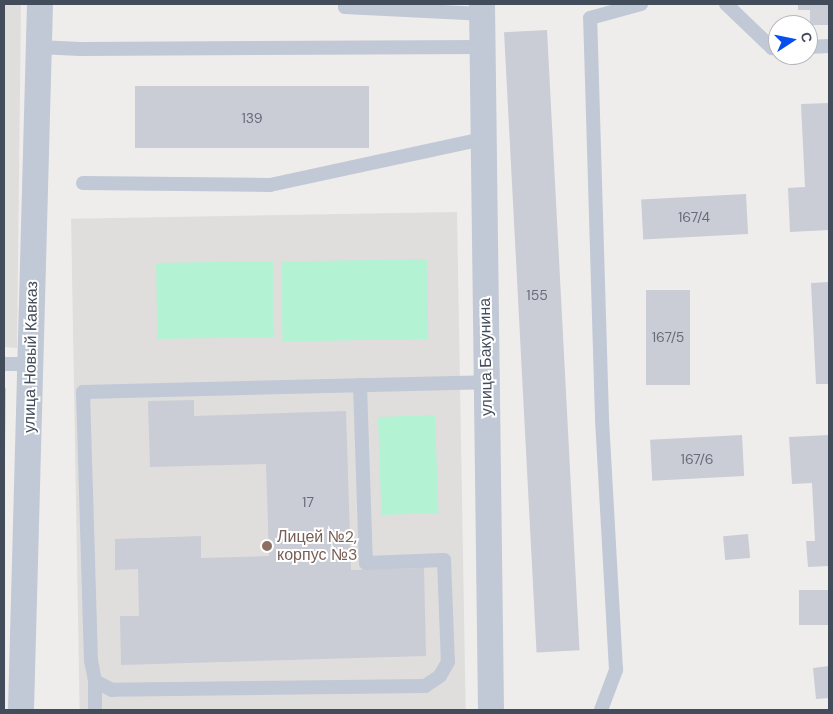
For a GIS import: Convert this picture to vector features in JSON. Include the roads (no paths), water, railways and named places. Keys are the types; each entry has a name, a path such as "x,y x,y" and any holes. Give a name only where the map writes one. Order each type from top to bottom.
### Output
{"street":[{"name":"улица Новый Кавказ","path":"21,710 40,4"},
{"name":"улица Бакунина","path":"482,9 491,710"}],"lane":[{"path":"345,4 345,7 482,9"},
{"path":"601,710 616,670 602,418 590,18 616,6 641,4"},
{"path":"726,4 768,44"},
{"path":"39,47 482,47"},
{"path":"84,183 270,185 483,139"},
{"path":"4,364 31,364"},
{"path":"95,710 95,681 91,661 83,392 486,382"},
{"path":"95,681 112,690 426,686 440,676 448,662 444,560 366,563 360,385"}],"place":[{"name":"Лицей №2, корпус №3","path":"267,546"}]}
